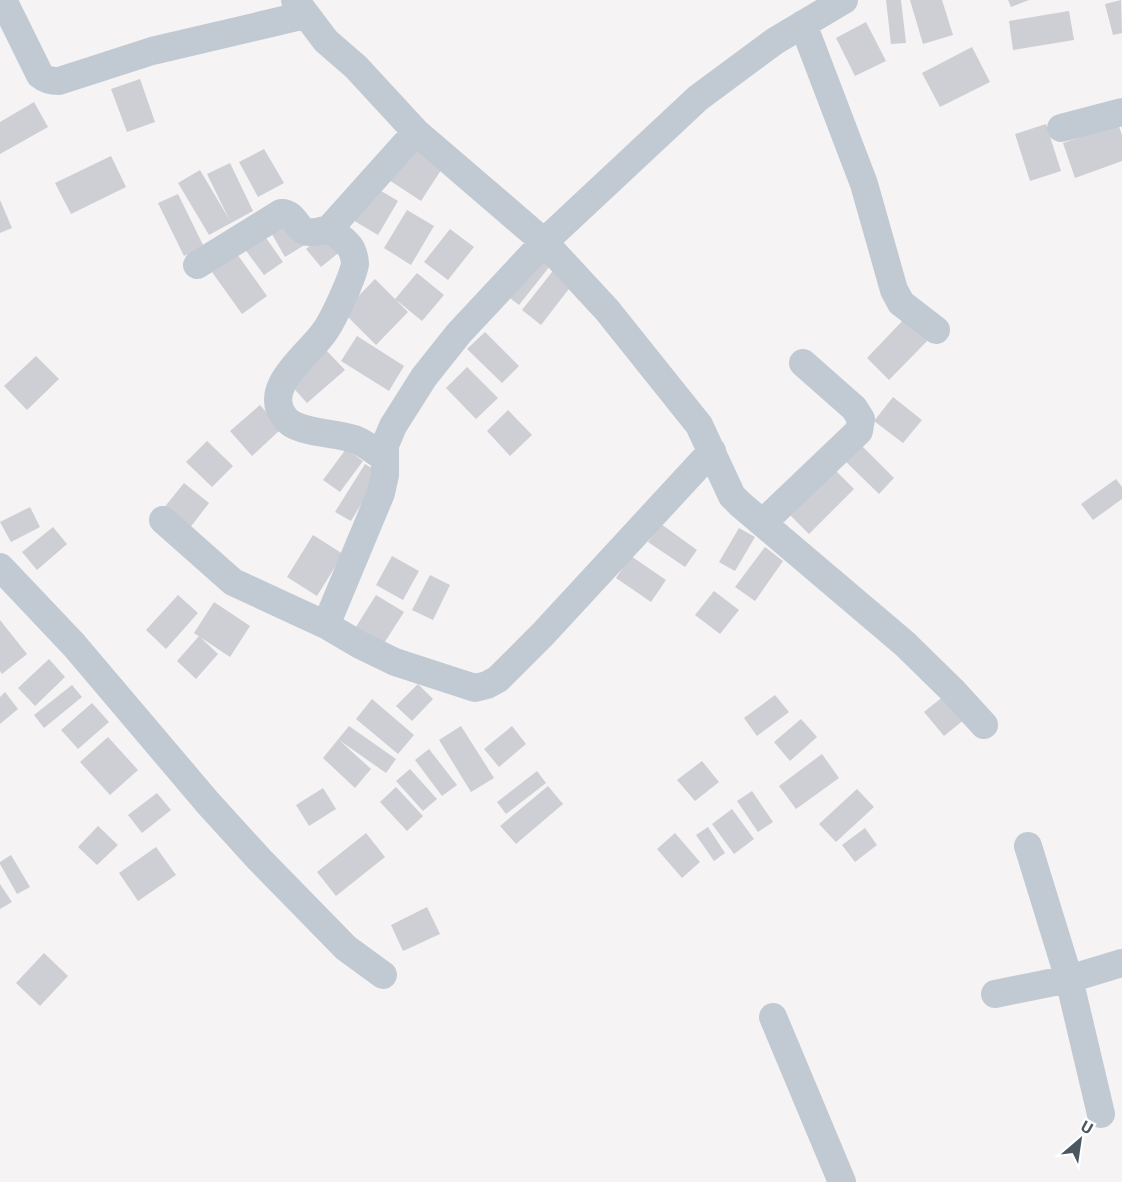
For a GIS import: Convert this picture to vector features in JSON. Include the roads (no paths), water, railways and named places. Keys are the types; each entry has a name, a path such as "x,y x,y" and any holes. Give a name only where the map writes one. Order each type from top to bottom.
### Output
{"street":[{"path":"326,626 381,493 385,475 385,445 393,426 442,352 544,242 698,98 775,41 844,0"},
{"path":"4,14 40,75 46,80 53,81 300,8 326,41 356,67 416,132 544,242 607,310 699,424 732,496 904,644 953,691 984,725"},
{"path":"803,24 864,184 894,291 901,303 936,330"},
{"path":"1061,128 1122,111"},
{"path":"197,265 281,213 290,214 305,231 329,229 416,132"},
{"path":"329,229 350,247 355,262 352,274 326,331 287,375 279,390 278,405 285,420 301,428 354,439 372,448 384,458"},
{"path":"761,521 772,514 859,431 861,418 854,408 803,363"},
{"path":"163,520 232,582 326,626 395,662 475,687 498,679 543,634 711,451"},
{"path":"0,567 74,645 208,803 259,859 346,948 383,975"},
{"path":"1028,846 1069,979 1101,1114"},
{"path":"995,994 1069,979 1122,963"},
{"path":"773,1017 842,1182"}]}
